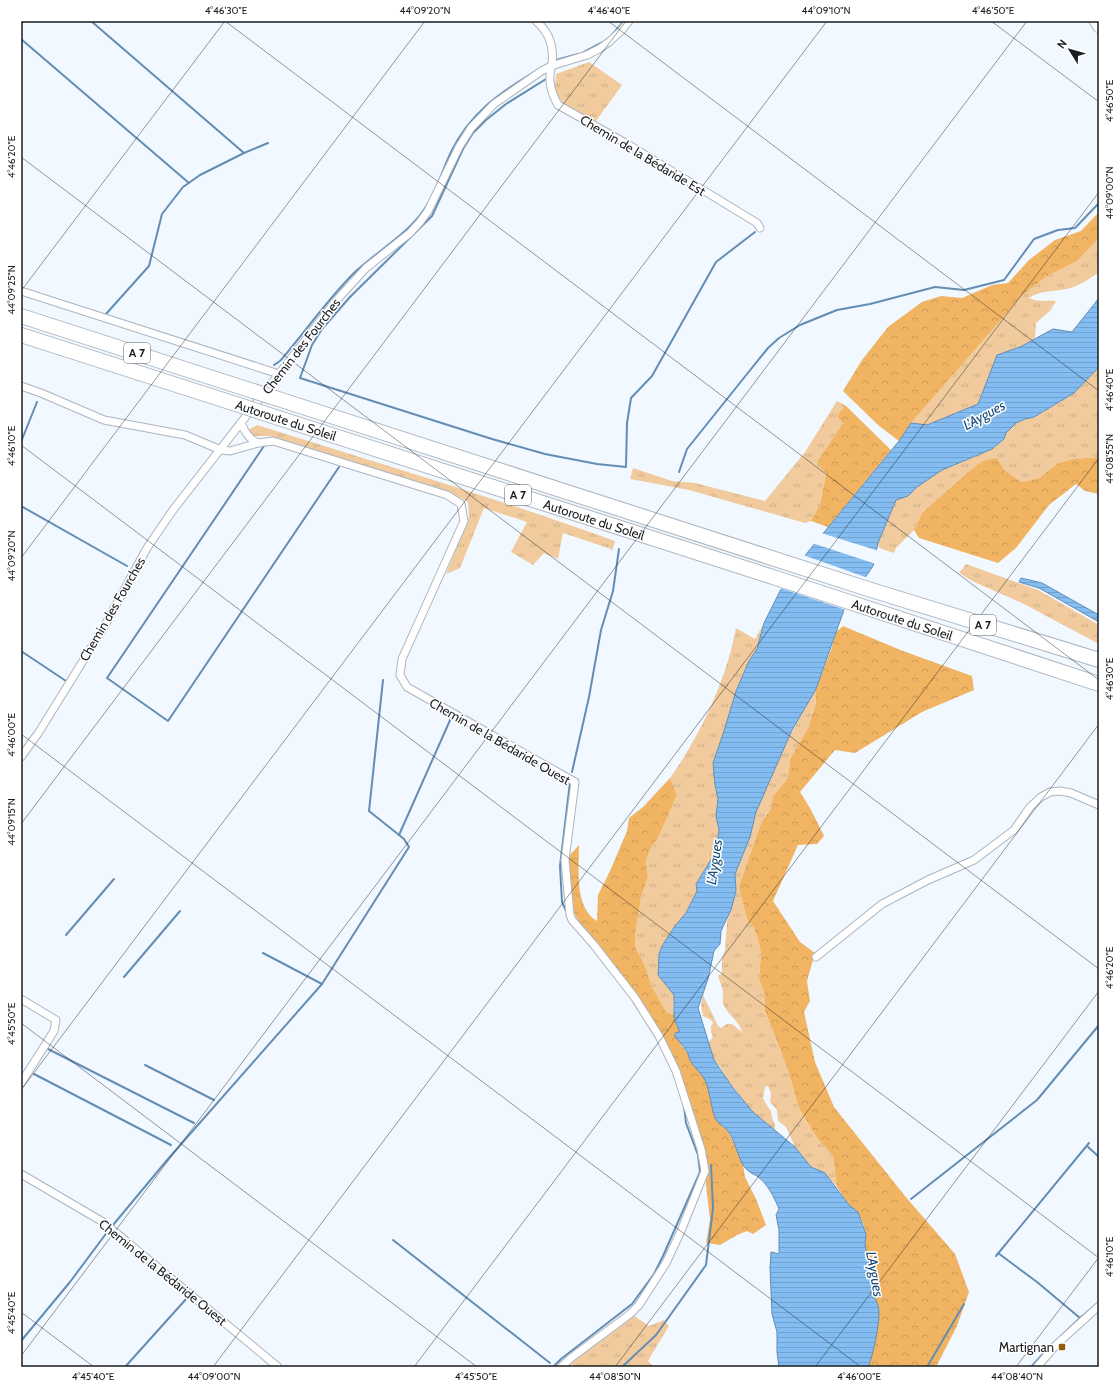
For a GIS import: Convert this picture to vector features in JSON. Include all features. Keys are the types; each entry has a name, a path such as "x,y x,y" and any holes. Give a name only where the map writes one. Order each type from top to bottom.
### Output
{"highway":[{"name":"Autoroute du Soleil","path":"21,316 868,589 1099,660"},
{"name":"Autoroute du Soleil","path":"21,335 776,578 1099,684"}],"street":[{"name":"Chemin de la Bédaride Est","path":"536,21 547,33 550,39 552,55 550,81 553,96 558,105 629,145 757,223 760,228"},
{"name":"Chemin des Fourches","path":"21,757 104,627 147,548 173,510 335,302 366,268 420,222 428,211 459,147 471,128 494,104 540,72 551,66 587,55 599,49 613,38 629,21"},
{"path":"1093,21 1097,28"},
{"path":"21,291 279,374"},
{"path":"21,386 104,420 185,435 221,450"},
{"path":"241,423 246,433 252,440 258,443"},
{"name":"Chemin de la Bédaride Ouest","path":"221,450 230,450 258,443 273,442 447,495 461,504 464,520 402,659 400,675 407,687 575,782 565,860 570,914 572,920 594,945 635,998 660,1036 676,1072 687,1103 701,1149 705,1171 666,1263 639,1305 630,1314 561,1367"},
{"path":"816,957 882,904 928,880 974,860 1014,830 1030,807 1041,797 1050,792 1060,791 1071,793 1099,805"},
{"path":"21,1000 56,1020 54,1031 21,1083"},
{"name":"Chemin de la Bédaride Ouest","path":"21,1174 103,1222 278,1367"},
{"path":"1037,1367 1056,1345 1099,1306"}],"green space":[{"path":"589,62 622,85 596,121 571,109 565,104 560,99 555,86 556,74"},
{"path":"1099,212 1099,238 1077,261 1046,277 1022,296 911,423 899,441 878,425 843,391 862,360 888,327 922,302 941,296 962,298 992,285 1008,283 1029,260 1055,240 1081,231"},
{"path":"1099,238 1099,272 1070,288 1042,292 1029,298 1036,300 1056,301 1050,311 1036,323 1035,338 1020,347 997,356 978,404 927,425 911,423 1022,296 1046,277 1077,261"},
{"path":"1099,367 1099,457 1073,459 1058,463 1039,478 1022,482 1005,471 997,458 968,472 922,513 914,530 896,548 894,553 879,548 878,543 896,499 908,496 917,487 942,470 992,449 1004,439 1006,433 1016,423 1034,417 1074,393"},
{"path":"837,401 845,405 837,416 843,423 817,462 826,472 820,504 811,521 805,523 689,490 630,479 633,468 672,481 695,483 765,501 805,452"},
{"path":"845,405 891,450 828,527 811,521 820,504 826,473 817,462 843,423 837,416"},
{"path":"257,425 482,495 571,525 615,541 612,551 611,549 563,533 558,559 544,553 533,565 511,552 527,522 484,508 460,568 446,574 469,517 468,502 453,494 269,436 253,436 248,430"},
{"path":"1099,457 1099,494 1085,491 1076,484 1049,505 1016,548 998,563 919,538 914,530 922,513 968,472 983,461 997,458 1005,471 1022,482 1039,478 1058,463 1073,459"},
{"path":"966,564 1038,590 1099,625 1099,644 1022,603 974,582 959,573"},
{"path":"764,623 757,649 749,661 736,691 713,763 718,799 716,816 719,830 715,853 696,883 697,891 686,913 675,926 662,946 659,954 658,975 674,995 673,1010 675,1014 667,1013 652,987 645,966 635,946 636,928 641,898 648,876 646,864 649,852 659,836 677,795 670,778 692,743 711,706 726,668 736,628 755,639"},
{"path":"843,626 903,651 972,676 974,690 922,712 855,753 835,750 800,792 824,836 817,844 798,845 773,901 800,942 815,953 807,981 810,1001 804,1012 815,1062 834,1107 905,1196 955,1254 969,1292 957,1326 936,1367 868,1367 877,1324 875,1298 871,1293 872,1278 865,1245 866,1233 858,1212 849,1205 837,1187 833,1156 817,1138 799,1108 787,1067 765,1011 765,995 759,979 761,954 758,939 753,926 748,921 739,887 762,821 771,809 773,796 788,778 790,759 808,728 816,702 816,689 832,647 835,633"},
{"path":"816,689 816,701 808,728 790,759 788,778 773,796 771,809 762,821 745,905 748,921 753,926 758,939 761,954 759,979 765,995 765,1011 787,1067 799,1108 817,1138 833,1156 837,1187 825,1173 811,1167 795,1147 786,1127 778,1121 777,1110 770,1102 771,1093 768,1086 765,1087 763,1098 771,1111 775,1124 775,1130 753,1112 728,1081 721,1068 714,1060 708,1043 713,1037 711,1026 713,1023 711,1020 703,1016 701,1005 703,995 718,1026 721,1028 727,1024 732,1024 742,1032 724,1006 723,991 718,975 722,974 722,958 725,950 727,922 736,891 735,874 750,837 756,812 786,743"},
{"path":"670,778 677,795 659,836 649,852 646,863 648,876 641,898 636,928 635,946 645,966 652,987 667,1013 675,1014 681,1045 706,1082 721,1125 727,1130 736,1148 743,1165 745,1177 756,1199 766,1225 753,1234 747,1231 720,1245 706,1243 710,1220 706,1185 705,1149 679,1070 649,1012 581,925 574,913 568,857 579,845 579,887 581,897 584,907 597,921 598,895 627,831 629,818 643,807"},
{"path":"633,1315 649,1326 664,1320 669,1326 648,1361 654,1367 575,1367 570,1362"}],"water":[{"name":"L'Aygues","path":"1099,298 1099,367 1074,393 1034,417 1016,423 1006,433 1004,439 992,449 942,470 917,487 908,496 896,500 878,543 873,566 845,607 816,689 792,730 756,812 750,837 735,874 736,891 731,910 721,931 720,944 714,951 708,979 698,1008 714,1060 733,1088 753,1112 795,1147 811,1167 825,1173 849,1205 858,1212 866,1234 865,1245 872,1278 871,1293 877,1302 879,1310 875,1341 868,1367 779,1367 777,1332 772,1314 770,1268 771,1252 779,1254 779,1230 776,1215 779,1209 773,1195 764,1183 743,1165 730,1135 715,1118 706,1082 692,1063 687,1052 675,1037 675,1033 679,1032 679,1030 674,1018 674,995 658,975 659,954 662,946 675,926 686,913 697,891 696,884 715,853 719,830 716,816 718,799 713,763 736,691 749,661 757,649 764,623 780,591 807,553 899,441 911,423 927,425 978,404 997,355 1020,347 1053,329 1072,332"},
{"path":"1021,578 1042,583 1099,615 1099,622 1039,588 1019,582"}],"pier":[{"path":"821,533 879,551 876,564 812,543"},
{"path":"803,555 868,578 846,610 780,588"}],"waterway":[{"path":"91,21 244,153"},
{"path":"611,36 624,21"},
{"path":"21,39 189,183"},
{"path":"584,52 603,42"},
{"path":"556,60 578,54"},
{"path":"274,365 280,361 344,283 362,266 405,231 420,215 434,193 451,152 467,126 476,115 509,88 534,72"},
{"path":"546,79 506,104 473,133 463,149 432,216 350,297 322,329 312,345 300,378 492,439 545,454 597,464 626,467 627,423 631,398 652,376 716,262 755,232"},
{"path":"106,314 149,266 162,214 183,187 200,175 268,143"},
{"path":"679,472 687,449 768,348 779,338 800,325 837,310 870,304 935,287 964,290 1004,280 1034,239 1058,230 1075,228 1099,203"},
{"path":"21,442 37,402"},
{"path":"264,446 107,678 168,721 339,467"},
{"path":"21,506 127,566"},
{"path":"572,772 589,697 601,630 613,591 619,549"},
{"path":"21,651 66,681"},
{"path":"21,1341 70,1282 108,1231 168,1159 322,984 409,847 404,839 369,811 383,680"},
{"path":"399,835 451,718"},
{"path":"567,913 562,902 560,866 570,782"},
{"path":"66,935 114,879"},
{"path":"124,977 180,911"},
{"path":"263,953 322,984"},
{"path":"634,1003 638,1009"},
{"path":"911,1199 1037,1100 1099,1025"},
{"path":"46,1048 194,1123"},
{"path":"145,1065 214,1100"},
{"path":"34,1074 171,1145"},
{"path":"553,1367 561,1359 632,1304 654,1274 700,1172 698,1155 686,1123 684,1106"},
{"path":"996,1256 1089,1143"},
{"path":"1087,1146 1099,1157"},
{"path":"622,1367 656,1335 706,1265 713,1208 711,1165"},
{"path":"393,1240 550,1363"},
{"path":"998,1253 1037,1282 1080,1318 1099,1302"},
{"path":"125,1367 187,1298"},
{"path":"927,1367 964,1304"},
{"path":"1061,1336 1080,1318"},
{"path":"1031,1367 1050,1346"}],"place":[{"name":"Martignan","path":"1062,1347"}]}
